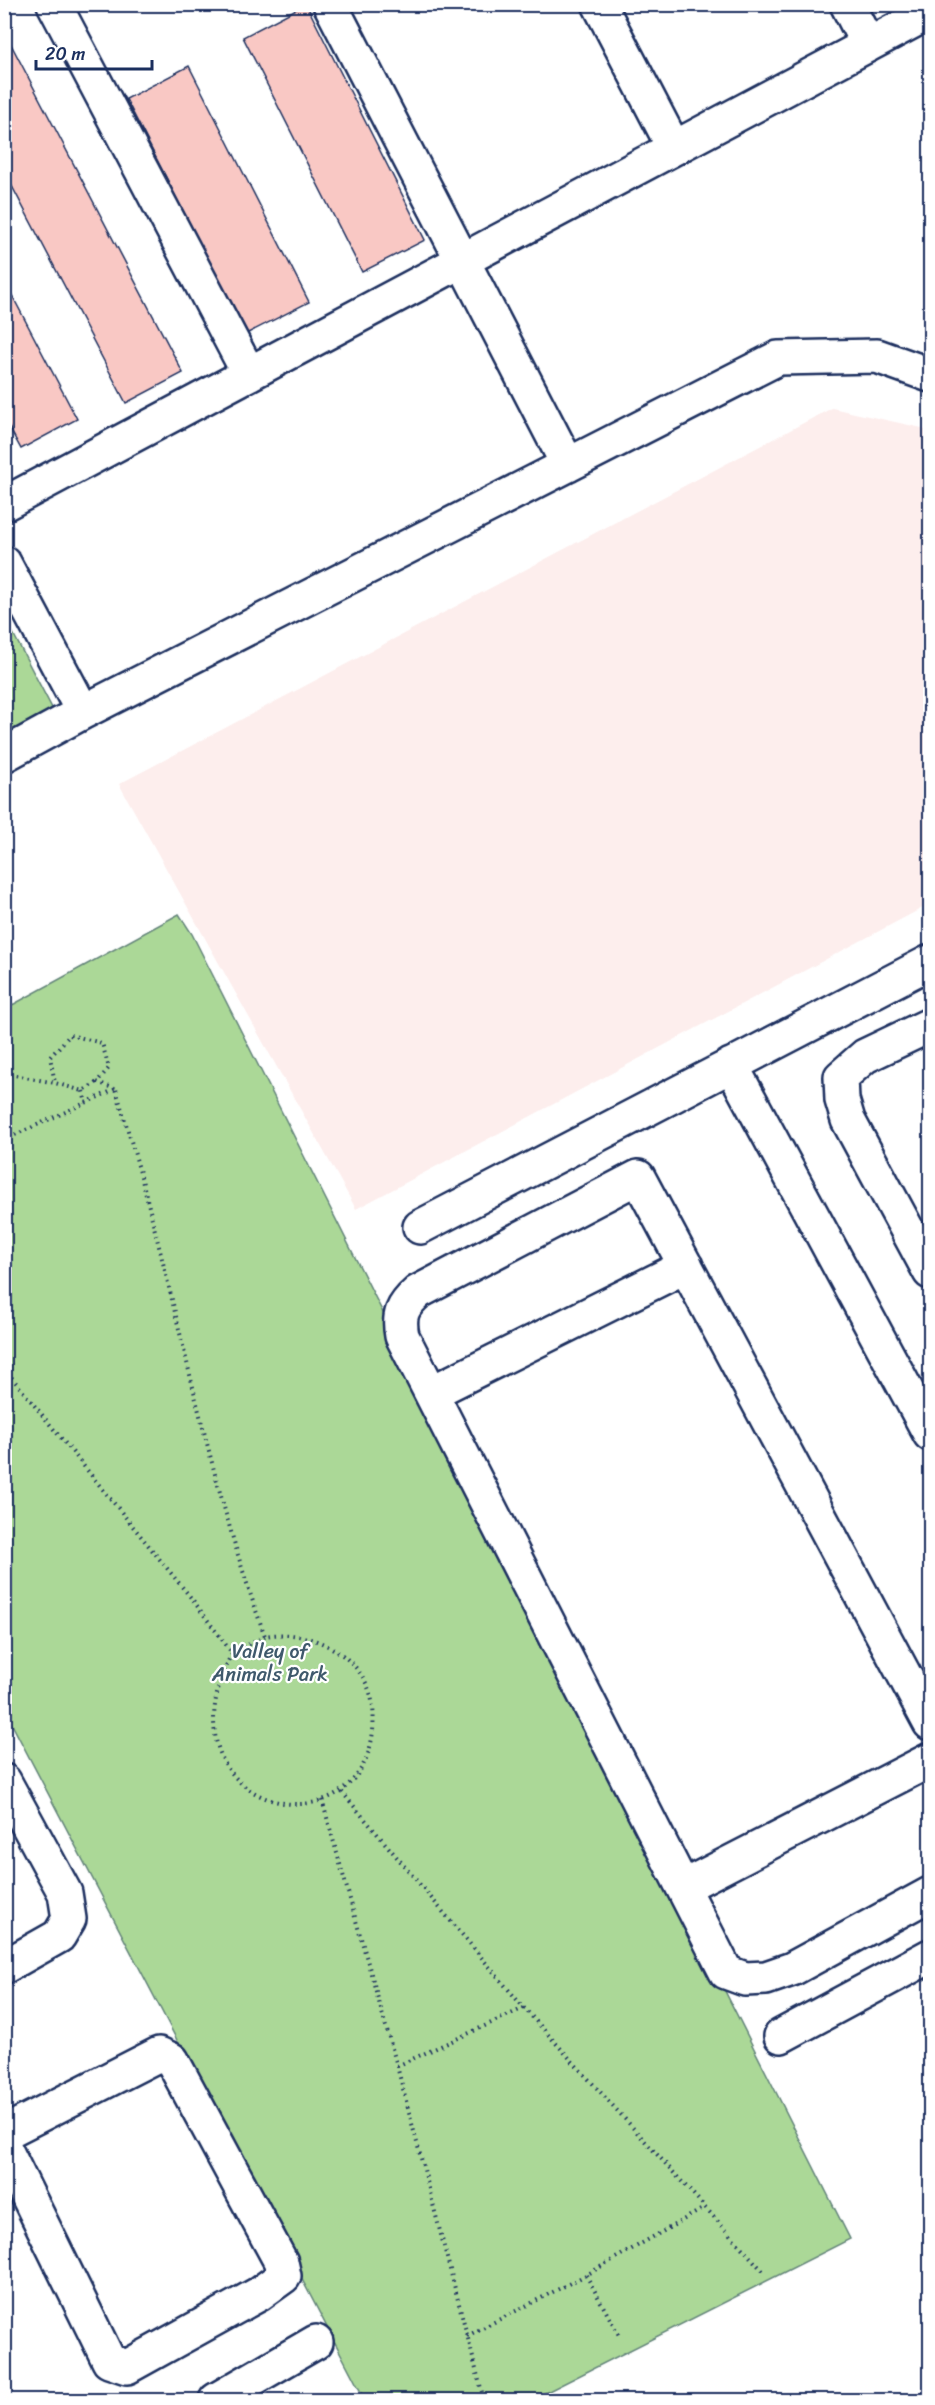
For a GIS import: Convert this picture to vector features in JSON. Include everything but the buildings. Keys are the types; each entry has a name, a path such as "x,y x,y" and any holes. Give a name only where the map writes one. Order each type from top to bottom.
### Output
{"street":[{"path":"54,4 249,374"},
{"path":"330,4 568,465"},
{"path":"599,4 674,148"},
{"path":"847,4 868,45"},
{"path":"4,504 930,12"},
{"path":"4,756 83,712 778,358 877,356 930,375"},
{"path":"4,563 83,712"},
{"path":"420,1227 930,962"},
{"path":"930,1025 866,1056 840,1077 842,1100 848,1120 930,1272"},
{"path":"731,1065 930,1434"},
{"path":"930,1723 638,1177 418,1292 405,1303 399,1317 402,1336 726,1972 745,1979 766,1978 792,1969 930,1894"},
{"path":"431,1393 686,1266"},
{"path":"683,1887 930,1760"},
{"path":"4,1780 65,1893 69,1918 59,1936 4,1967"},
{"path":"781,2036 927,1966"},
{"path":"4,2133 159,2054 172,2060 281,2262 284,2276 259,2294 127,2367 118,2366 110,2361 4,2147"},
{"path":"216,2400 316,2342"}],"path":[{"path":"4,1073 83,1091 98,1082 109,1068 102,1043 70,1035 51,1057 55,1083"},
{"path":"98,1082 116,1089"},
{"path":"4,1140 116,1089"},
{"path":"116,1089 149,1207 174,1314 243,1575 264,1636"},
{"path":"83,1091 86,1103"},
{"path":"4,1368 192,1599 232,1653"},
{"path":"294,1635 321,1643 354,1665 371,1691 374,1721 367,1758 342,1792 322,1800 298,1804 275,1801 244,1786 225,1764 216,1744 213,1721 221,1676 232,1653 264,1636 294,1635"},
{"path":"342,1792 524,2008 763,2271"},
{"path":"322,1800 397,2067 484,2400"},
{"path":"397,2067 524,2008"},
{"path":"467,2336 586,2276 704,2208"},
{"path":"586,2276 620,2337"}],"shaded area":[{"path":"832,408 922,428 930,434 930,904 356,1209 119,784"}],"green space":[{"path":"4,616 53,710 4,736"},
{"name":"Valley of Animals Park","path":"179,914 192,934 850,2239 531,2400 365,2400 5,1711 5,1009"}]}
